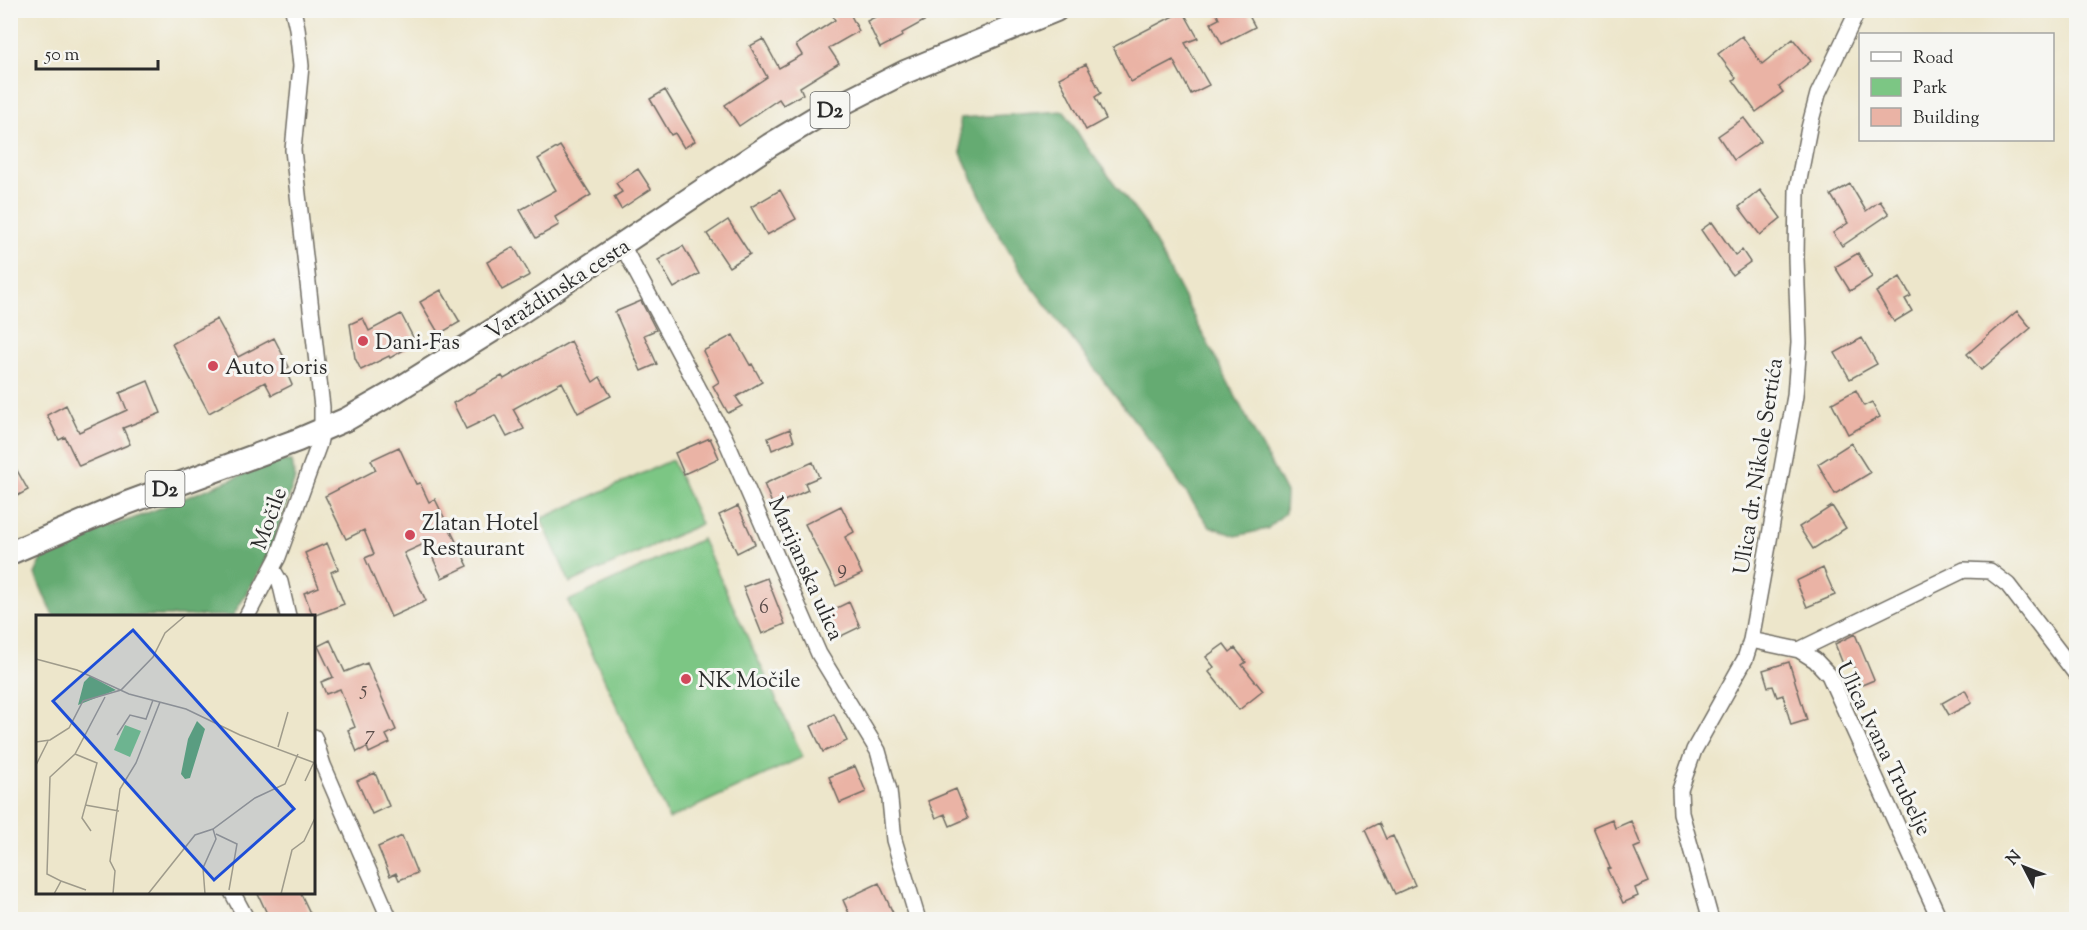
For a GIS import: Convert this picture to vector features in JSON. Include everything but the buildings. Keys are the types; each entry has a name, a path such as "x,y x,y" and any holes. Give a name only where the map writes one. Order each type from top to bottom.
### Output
{"main road":[{"name":"Varaždinska cesta","path":"10,553 127,503 322,430 394,392 506,322 820,115 905,72 1056,10"}],"street":[{"name":"Močile","path":"247,615 273,570 314,459 322,430 321,389 293,150 301,66 293,10"},
{"name":"Ulica dr. Nikole Sertića","path":"1711,920 1681,813 1680,790 1694,750 1745,659 1751,640 1795,396 1799,343 1796,258 1797,190 1818,94 1858,10"},
{"name":"Marijanska ulica","path":"622,245 725,438 819,654 878,751 889,790 894,840 918,920"},
{"path":"273,570 280,582 288,615"},
{"path":"1799,650 1964,570 1990,572 2008,585 2076,674"},
{"name":"Ulica Ivana Trubelje","path":"1751,640 1799,650 1815,660 1829,675 1940,920"},
{"path":"315,740 323,765 390,920"},
{"path":"233,894 247,920"}],"green space":[{"path":"1064,111 1086,146 1146,225 1286,493 1285,513 1267,529 1236,536 1209,526 1157,450 1023,275 994,226 961,153 960,118"},
{"path":"672,460 701,524 570,583 541,519"},
{"path":"278,461 292,461 295,479 268,557 234,615 53,615 35,574 43,557 53,544 132,519"},
{"name":"NK Močile","path":"702,539 803,757 669,819 568,601"}],"place":[{"name":"Dani-Fas","path":"363,341"},
{"name":"Auto Loris","path":"213,366"},
{"name":"Zlatan Hotel Restaurant","path":"410,535"},
{"name":"NK Močile","path":"686,679"}]}
